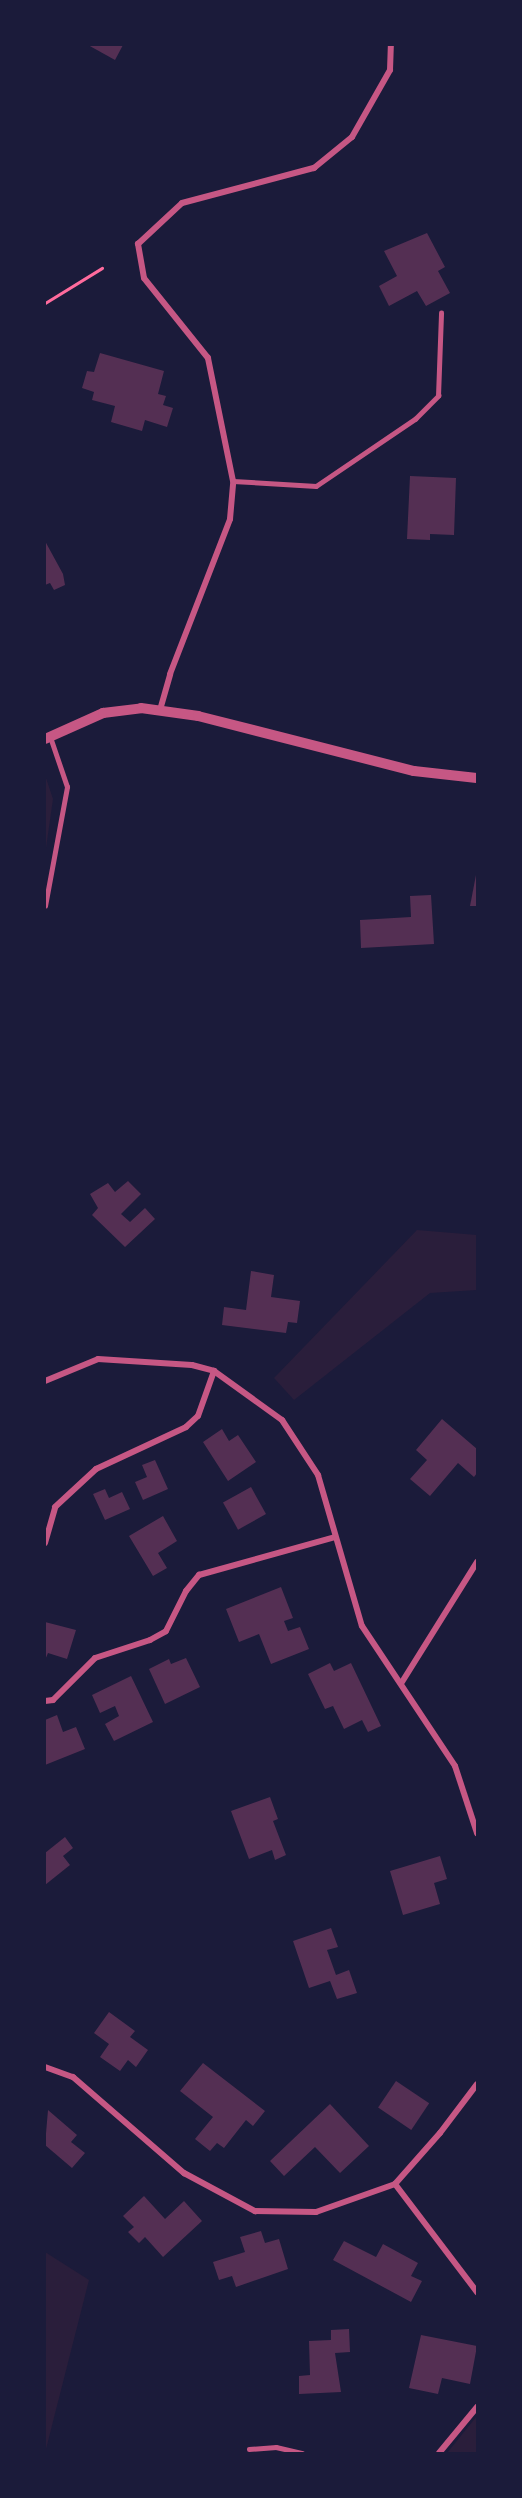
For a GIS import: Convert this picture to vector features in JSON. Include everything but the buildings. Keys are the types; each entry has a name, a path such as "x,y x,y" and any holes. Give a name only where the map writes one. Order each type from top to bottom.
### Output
{"street":[{"path":"160,710 170,674 230,519 234,481 208,358 144,278 138,244 182,203 314,168 352,137 390,70 391,45"},
{"path":"47,738 103,713 160,710 414,771 477,778"},
{"path":"45,1381 98,1359 192,1365 214,1371 282,1420 318,1474 362,1626 402,1682 455,1766 477,1833"},
{"path":"45,1542 56,1508 96,1469 186,1427 198,1416 214,1371"},
{"path":"45,1701 53,1700 95,1658 150,1640 166,1630 186,1592 199,1575 335,1537"},
{"path":"402,1682 477,1562"},
{"path":"45,2067 73,2077 184,2173 255,2211 316,2212 395,2184 441,2133 477,2084"},
{"path":"395,2184 477,2292"},
{"path":"439,2453 477,2407"}],"lane":[{"path":"234,481 316,486 415,419 438,396 441,313"},
{"path":"45,906 67,787 47,738"},
{"path":"249,2449 276,2447 302,2453"}],"path":[{"path":"45,303 102,268"}],"shaded area":[{"path":"45,775 53,799 45,855"},
{"path":"417,1230 477,1235 477,1290 430,1293 294,1400 274,1378"},
{"path":"45,2252 89,2280 45,2453"},
{"path":"477,2416 477,2453 447,2453"}]}
